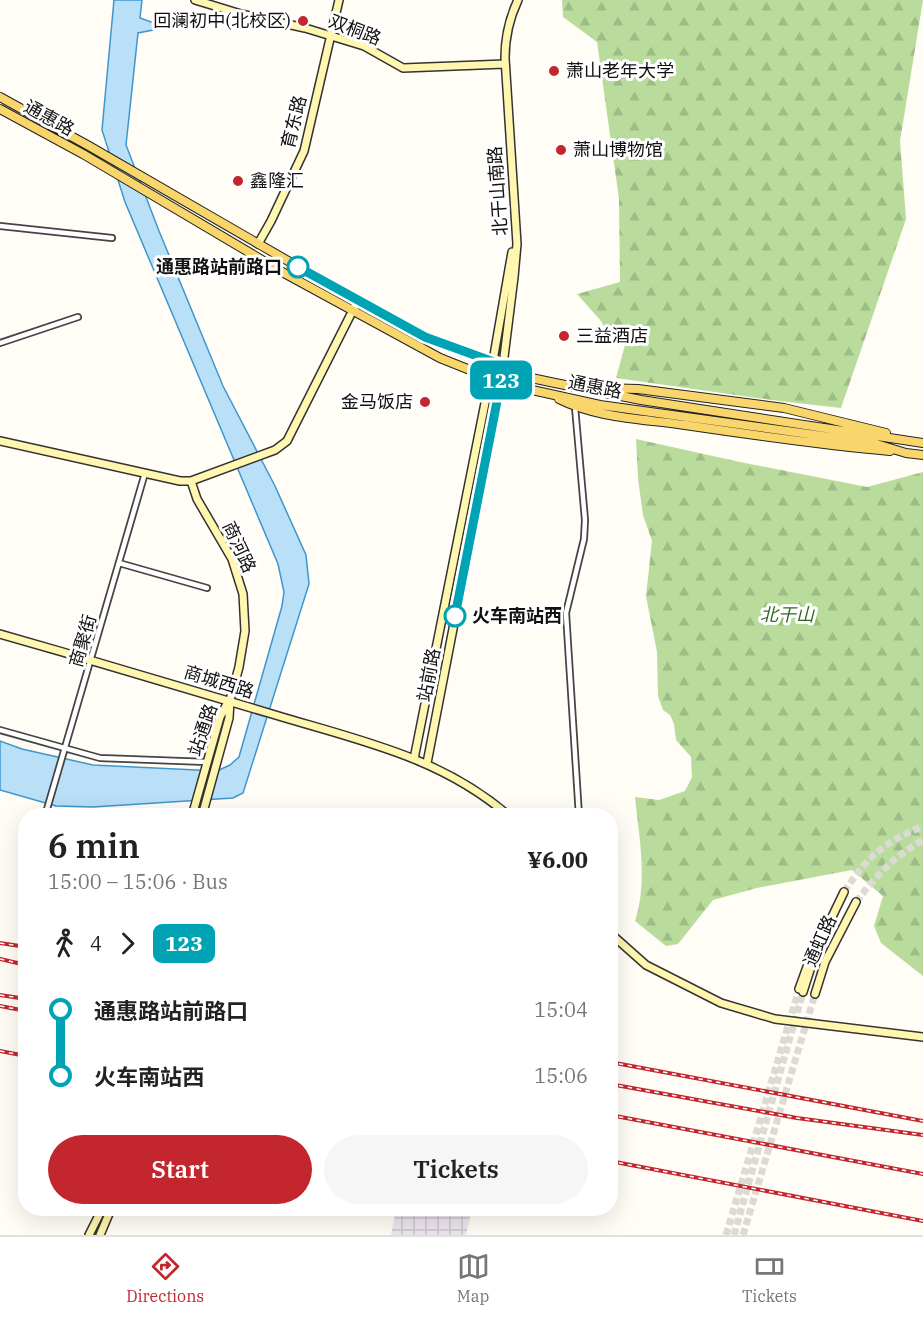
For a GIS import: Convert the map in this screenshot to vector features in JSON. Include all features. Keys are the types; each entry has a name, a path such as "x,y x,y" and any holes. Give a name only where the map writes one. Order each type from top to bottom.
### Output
{"main road":[{"name":"双桐路","path":"195,0 241,14 305,28 364,46 403,68 505,64"},
{"name":"育东路","path":"258,244 271,222 304,151 339,0"},
{"name":"北干山南路","path":"501,381 517,244 505,41 510,18 518,0"},
{"name":"通惠路","path":"0,98 167,190 399,325 502,365 522,376 640,400 923,443"},
{"name":"通惠路","path":"0,109 83,154 284,273 440,357 490,378 514,386 600,405 873,443 906,453 923,454"},
{"path":"414,759 490,378 515,230"},
{"path":"0,441 180,481 191,481 275,450 286,441 358,300"},
{"name":"站前路","path":"427,763 501,381"},
{"path":"555,383 638,389 784,408 905,439"},
{"path":"550,394 575,407 642,419 906,453"},
{"name":"商河路","path":"191,481 197,499 232,559 243,594 245,631 230,700"},
{"name":"商城西路","path":"0,634 230,700 427,763 462,781 498,808"},
{"name":"站通路","path":"194,808 220,717 230,700"},
{"name":"站通路","path":"204,808 229,718 230,700"},
{"name":"通虹路","path":"801,990 844,892"},
{"name":"通虹路","path":"815,994 825,962 856,902"},
{"path":"618,940 646,965 721,1003 775,1019 923,1037"},
{"path":"89,1235 98,1216"},
{"path":"100,1235 108,1216"}],"street":[{"path":"0,226 112,238"},
{"path":"0,343 78,317"},
{"path":"575,407 585,520 584,539 566,613 578,808"},
{"name":"商聚街","path":"47,808 145,473"},
{"path":"119,563 207,588"},
{"path":"0,730 100,759 207,762"}],"shaded area":[{"path":"395,1216 470,1216 466,1235 391,1235"}],"green space":[{"path":"562,0 923,0 900,141 906,219 841,408 616,378 625,345 608,335 601,321 577,294 620,282 619,199 597,42 563,17"},
{"name":"北干山","path":"636,439 867,487 923,472 923,976 881,943 874,926 883,896 852,870 757,888 713,900 678,944 666,946 635,921 642,875 635,797 659,800 685,791 692,777 691,757 676,740 674,724 670,715 663,710 658,696 657,652 646,596 652,541 643,515"}],"water":[{"path":"114,0 142,0 140,18 154,23 153,30 138,33 126,145 223,386 275,486 306,555 309,584 243,793 233,798 93,807 56,806 0,790 0,741 22,749 93,765 217,771 230,765 239,757 284,592 278,564 125,202 102,130"}],"tunnel":[{"path":"844,892 861,869 878,852 897,838 923,826"},
{"path":"856,902 886,867 923,840"},
{"path":"726,1235 799,989"},
{"path":"734,1235 803,992"},
{"path":"743,1235 815,994"}],"railway":[{"path":"0,943 18,946"},
{"path":"0,959 18,963"},
{"path":"0,995 18,998"},
{"path":"0,1006 18,1009"},
{"path":"0,1051 18,1054"},
{"path":"618,1064 923,1121"},
{"path":"618,1085 797,1118 923,1135"},
{"path":"618,1117 923,1174"},
{"path":"618,1163 923,1221"}],"bus line":[{"name":"123","path":"298,267 399,325 458,351 502,365 501,381 455,616"}],"place":[{"name":"回澜初中(北校区)","path":"303,21"},
{"name":"萧山老年大学","path":"554,71"},
{"name":"萧山博物馆","path":"561,150"},
{"name":"鑫隆汇","path":"238,181"},
{"name":"通惠路站前路口","path":"298,267"},
{"name":"三益酒店","path":"564,336"},
{"name":"金马饭店","path":"425,402"},
{"name":"火车南站西","path":"455,616"}]}
